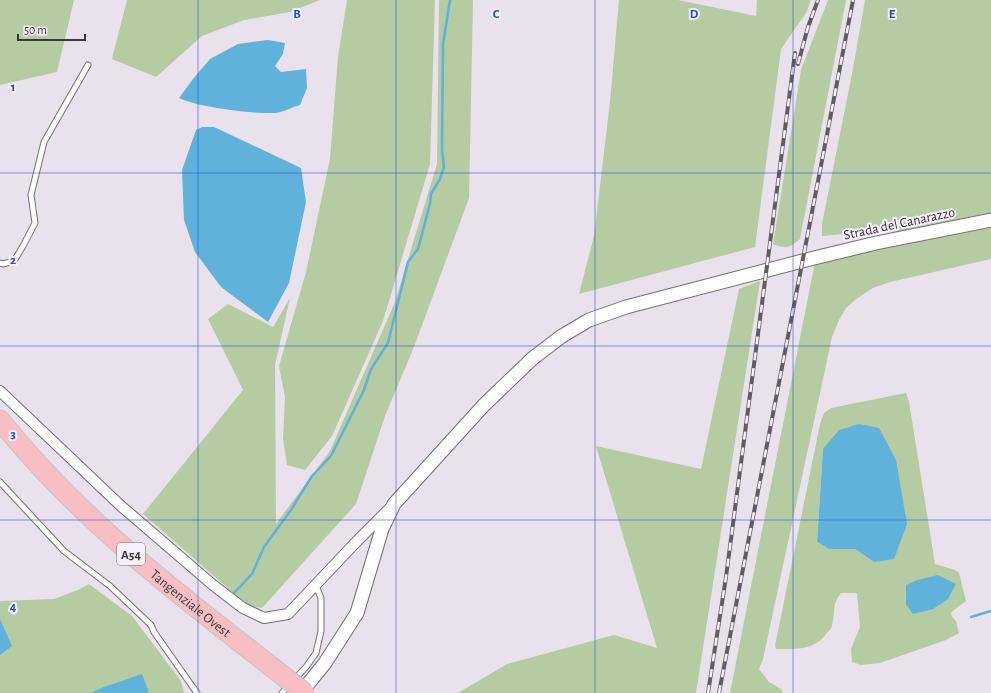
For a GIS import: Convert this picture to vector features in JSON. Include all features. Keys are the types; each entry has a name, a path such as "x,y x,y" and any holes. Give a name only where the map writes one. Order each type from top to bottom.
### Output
{"highway":[{"name":"Tangenziale Ovest","path":"0,420 58,486 115,541 196,607 273,675 286,693"},
{"name":"Tangenziale Ovest","path":"0,438 48,493 77,522 105,548 176,607 273,675 306,679"}],"street":[{"name":"Strada del Canarazzo","path":"298,693 306,679 325,663 357,613 382,529 394,504 484,405 533,358 562,336 589,320 626,307 876,243 991,220"},
{"path":"0,391 121,506 213,585 243,608 264,618 288,614 394,504"},
{"path":"358,540 370,538 378,544"}],"lane":[{"path":"0,263 3,264 14,261 34,223 31,195 44,142 88,65"},
{"path":"0,482 64,551 110,586 151,625 154,632 196,693"},
{"path":"282,693 306,679 316,653 321,630 321,598 316,586"}],"green space":[{"path":"0,0 74,0 57,72 0,85"},
{"path":"127,0 320,0 290,12 244,20 202,36 156,77 112,59"},
{"path":"347,0 435,0 430,164 383,321 332,436 305,470 287,465 283,439 285,397 279,366 306,272 330,159 338,57"},
{"path":"439,0 473,0 469,198 414,347 385,416 356,504 262,608 247,605 143,514 243,390 208,319 228,304 273,327 290,298 275,365 276,524 330,451 395,302 437,164"},
{"path":"619,0 678,0 756,16 757,0 811,0 806,13 781,49 755,247 579,294 594,236 610,102"},
{"path":"828,0 846,0 800,239 788,247 781,247 773,244 801,70"},
{"path":"865,0 991,0 991,216 900,232 862,232 822,236 822,224"},
{"path":"991,225 991,259 890,282 873,288 856,299 846,308 839,320 832,337 763,659 759,669 769,682 781,689 783,693 730,693 815,262"},
{"path":"760,281 696,693 458,693 507,664 614,635 657,648 596,446 701,469 739,289"},
{"path":"906,393 909,402 935,564 955,570 959,573 966,601 951,613 952,617 956,621 959,633 946,640 880,663 861,665 852,662 851,649 860,627 857,593 841,593 836,601 832,627 822,639 816,643 798,649 776,649 775,646 820,424 824,413 831,408","holes":["823,449 874,562 855,549 829,549 817,542"]},
{"path":"89,584 132,616 181,681 184,693 0,693 0,601 54,599"}],"water":[{"path":"268,40 285,43 283,54 275,66 281,72 306,69 307,88 300,105 277,113 265,113 211,107 179,98 210,59 238,44"},
{"path":"202,127 214,127 301,168 306,202 289,283 268,322 221,287 195,252 184,220 182,170 196,130"},
{"path":"859,424 879,428 896,460 907,524 894,559 874,562 855,549 829,549 817,542 823,449 839,430"},
{"path":"938,575 956,584 948,599 933,609 913,614 906,604 906,585 917,580"},
{"path":"0,619 12,646 0,655"},
{"path":"142,674 149,693 91,693 104,687"}],"waterway":[{"path":"234,593 252,574 264,547 291,510 312,476 331,456 364,390 371,369 388,343 408,262 418,249 430,204 431,194 440,179 444,167 442,150 443,44 450,0"},
{"path":"971,617 991,611"}],"railway":[{"path":"798,64 808,27 818,0"},
{"path":"719,693 853,0"},
{"path":"708,693 726,577 795,53"}]}
